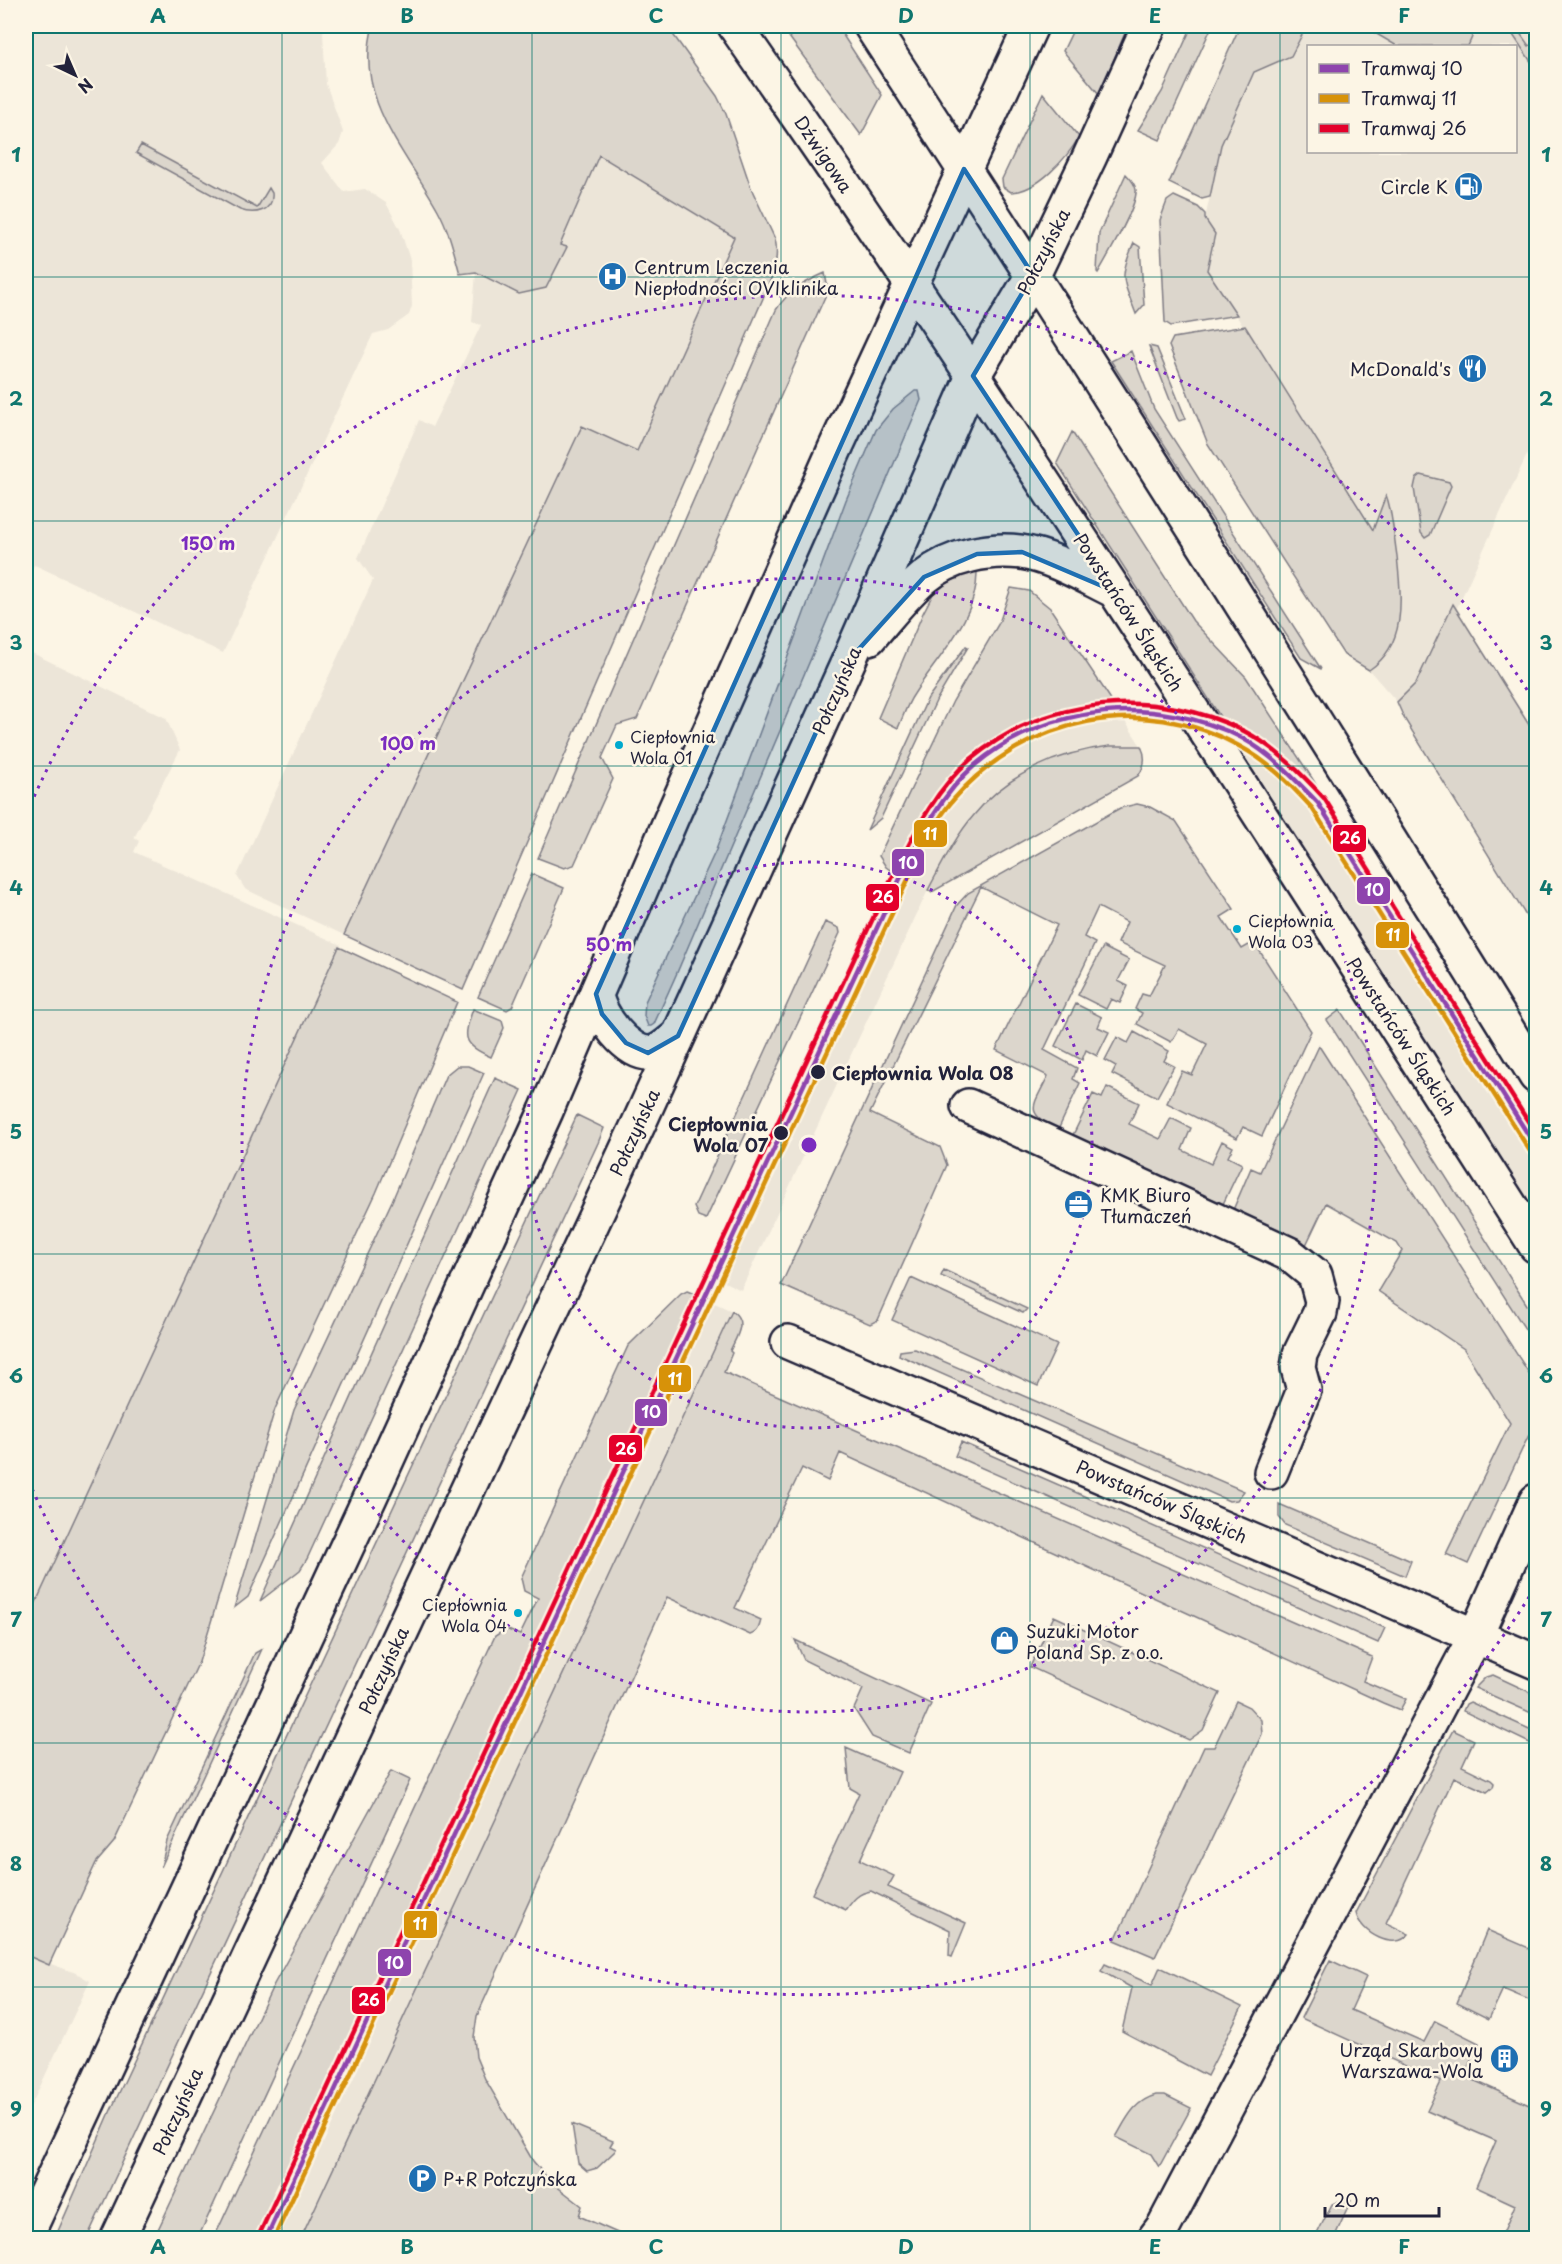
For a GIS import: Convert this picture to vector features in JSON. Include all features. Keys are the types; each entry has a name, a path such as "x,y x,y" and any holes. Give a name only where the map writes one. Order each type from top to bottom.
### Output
{"main road":[{"name":"Dźwigowa","path":"735,26 911,284"},
{"path":"871,26 1033,275 1325,734 1536,1076"},
{"path":"26,2236 375,1486 546,1112 819,483 1031,26"},
{"name":"Połczyńska","path":"118,2238 678,1036 849,660 973,376 1033,275 1149,26"},
{"name":"Powstańców Śląskich","path":"911,284 1116,592 1536,1246"},
{"path":"849,660 924,578 949,562 977,554 1022,552 1051,561 1116,592"},
{"path":"596,994 598,1007 606,1020 626,1043 639,1051 657,1052 678,1036"},
{"path":"969,1106 1289,1254 1315,1275 1322,1301 1320,1313 1300,1354 1298,1368 1304,1390 1271,1472"},
{"name":"Powstańców Śląskich","path":"788,1342 1536,1662"},
{"path":"1155,2238 1164,2226 1476,1635 1536,1501"}],"highlighted area":[{"path":"964,169 1033,275 973,376 1116,592 1022,552 977,554 924,577 849,660 678,1036 648,1053 626,1043 602,1014 596,994"}],"shaded area":[{"path":"26,26 325,26 323,33 326,84 343,132 339,144 322,163 344,192 365,189 386,203 400,229 410,260 412,306 409,315 388,330 373,334 223,653 37,566 34,565 26,584"},
{"path":"373,26 667,26 717,96 726,114 751,188 775,239 777,254 767,289 463,990 344,935 582,426 637,451 734,237 599,155 560,245 567,247 546,288 519,294 476,272 460,274 442,218 398,145 376,100 370,77 369,52"},
{"path":"781,26 837,26 882,95 861,135"},
{"path":"1075,26 1128,26 1099,94 1063,51"},
{"path":"1192,26 1212,26 1160,140 1138,130 1162,92"},
{"path":"1240,26 1292,26 1304,31 1291,56 1254,72 1221,145 1210,197 1202,199 1169,183"},
{"path":"1292,26 1536,26 1536,435 1456,610 1452,605 1416,683 1397,702 1369,670 1378,664 1391,644 1400,615 1401,593 1392,516 1374,531 1207,270 1215,234 1205,219 1221,145 1254,72 1286,59 1295,51 1304,31"},
{"path":"1363,26 1473,26 1468,45 1395,45"},
{"path":"1507,26 1515,26 1529,46 1536,41 1536,69"},
{"path":"1043,93 1079,137 1059,164 1041,180 1021,190 1011,192 1003,187 1002,179"},
{"path":"141,145 257,208 269,188 272,193 270,204 257,212 240,210 136,153"},
{"path":"599,155 734,237 637,451 582,427 344,935 245,889 237,876 373,580 358,558 419,420 432,427 481,325 472,322 476,272 559,245"},
{"path":"1126,174 1135,185 1135,198 1121,231 1098,273 1099,233"},
{"path":"1174,196 1198,207 1205,214 1205,219 1215,234 1207,270 1237,315 1171,326 1165,322 1160,220 1167,201"},
{"path":"1134,243 1140,247 1144,305 1136,314 1124,279 1126,264"},
{"path":"825,273 828,290 637,719 617,725 602,758 613,779 574,865 564,868 538,858 776,310 786,297"},
{"path":"1245,326 1373,530 1386,495 1397,556 1400,587 1399,618 1390,647 1382,659 1369,670 1344,655 1208,444 1169,346 1173,338"},
{"path":"1149,346 1157,348 1186,419 1179,421 1177,418"},
{"path":"1131,351 1154,409 1321,669 1301,658 1111,361"},
{"path":"915,391 919,391 921,400 676,975 654,1024 648,1026 644,1016 645,1002 716,850 846,500 876,430 893,409"},
{"path":"1072,432 1193,621 1246,677 1327,801 1278,754 1252,735 1221,718 1057,463"},
{"path":"1421,475 1449,482 1451,486 1430,535 1425,538 1421,533 1414,488 1416,479"},
{"path":"977,569 976,587 964,620 907,706 898,728 878,718 933,594 949,582"},
{"path":"1011,588 1029,591 1050,608 1112,701 1045,716 1017,728 993,742 971,759 952,777 936,798 893,872 886,867 879,856 953,701 999,623"},
{"path":"1453,604 1536,736 1536,932 1404,718 1397,702 1416,683"},
{"path":"966,646 968,647 937,699 881,818 867,830 928,698"},
{"path":"26,650 166,718 180,750 134,838 139,841 134,852 341,945 26,1624"},
{"path":"1112,701 1141,746 1110,746 1079,750 1037,766 1005,786 960,833 928,890 741,1290 706,1273 893,872 921,818 937,795 972,758 1005,734 1052,714"},
{"path":"1221,718 1259,738 1281,754 1327,801 1536,1126 1536,1213"},
{"path":"1110,746 1141,746 1144,761 1138,776 932,892 928,890 967,823 1002,788 1035,767 1053,760"},
{"path":"1137,804 1150,807 1176,821 1234,909 1221,917 1242,949 1254,942 1311,1031 1262,1136 1243,1127 1237,1138 1167,1103 1182,1071 1192,1075 1207,1044 1179,1029 1171,1042 1137,1024 1142,1013 1135,1009 1142,994 1149,996 1165,965 1118,943 1127,922 1098,907 1084,937 1095,943 1044,1050 1077,1068 1073,1079 1080,1083 1058,1130 1040,1118 1034,1108 1035,1102 1048,1076 996,1050 1057,925 981,887 870,1113 940,1147 947,1165 878,1320 870,1324 781,1285 957,905 968,893 1120,808"},
{"path":"532,874 564,888 512,1007 507,1010 478,997"},
{"path":"825,922 839,928 840,933 706,1219 698,1216 694,1207"},
{"path":"339,947 457,1002 376,1193 275,1409 199,1662 114,1842 96,1863 49,1965 26,1955 26,1624"},
{"path":"1103,947 1129,960 1118,981 1128,986 1120,1003 1111,999 1106,1009 1078,995"},
{"path":"1076,1004 1102,1017 1098,1027 1109,1032 1097,1056 1086,1050 1082,1060 1055,1046"},
{"path":"473,1009 502,1021 504,1028 491,1057 475,1048 467,1039"},
{"path":"1340,1010 1536,1319 1536,1346 1327,1020"},
{"path":"1134,1032 1169,1051 1164,1061 1174,1066 1157,1097 1112,1074 1116,1066 1105,1060 1117,1037 1128,1043"},
{"path":"1319,1046 1536,1384 1536,1420 1468,1564 1446,1554 1510,1423 1464,1349 1378,1291 1402,1251 1397,1243 1326,1203 1306,1245 1233,1210 1251,1168 1260,1172"},
{"path":"457,1066 468,1066 484,1073 248,1597 234,1608 294,1410 392,1201 446,1075"},
{"path":"495,1078 522,1090 307,1559 300,1570 260,1601"},
{"path":"1107,1087 1139,1103 1129,1124 1160,1139 1171,1118 1191,1128 1182,1150 1211,1164 1222,1141 1233,1147 1228,1157 1242,1164 1222,1206 1072,1137 1093,1094 1102,1098"},
{"path":"577,1115 604,1128 598,1143 87,2238 55,2238 111,2110"},
{"path":"944,1270 1027,1309 1023,1313 941,1276"},
{"path":"911,1278 1057,1345 1038,1386 892,1320"},
{"path":"687,1291 697,1295 256,2238 214,2238 495,1636 506,1629 520,1635 538,1598 524,1591 521,1578 628,1346 681,1294"},
{"path":"697,1295 732,1311 353,2127 301,2238 256,2238"},
{"path":"732,1311 737,1315 740,1325 724,1372 1372,1657 1363,1681 1406,1699 1400,1710 1383,1703 840,1453 828,1481 802,1468 735,1608 761,1620 756,1631 750,1635 667,1597 477,2016 474,2037 476,2057 485,2079 533,2161 551,2182 582,2206 579,2216 629,2238 301,2238"},
{"path":"915,1349 1244,1491 1237,1500 1229,1501 899,1355 900,1351"},
{"path":"961,1442 1385,1628 1378,1643 955,1456"},
{"path":"1279,1504 1411,1561 1405,1576 1285,1525 1279,1517"},
{"path":"1054,1616 1220,1693 1203,1730 1189,1740 1030,1667"},
{"path":"795,1640 931,1704 909,1753 872,1737 854,1709 863,1689 804,1660"},
{"path":"262,1649 161,1867 167,1841 255,1653"},
{"path":"1493,1675 1536,1695 1536,1715 1475,1688 1486,1677"},
{"path":"1236,1701 1249,1707 1261,1720 1262,1734 1155,1957 1115,1940 1204,1747 1214,1747"},
{"path":"1470,1702 1536,1732 1536,1746 1463,1711 1466,1704"},
{"path":"1453,1730 1474,1740 1462,1766 1491,1780 1494,1783 1493,1787 1487,1792 1454,1777 1386,1923 1409,1934 1403,1939 1387,1941 1364,1927 1356,1913"},
{"path":"846,1748 900,1772 860,1860 894,1876 888,1887 966,1923 952,1957 949,1956 950,1930 871,1891 856,1898 846,1910 812,1894 859,1793 850,1788"},
{"path":"391,1771 410,1780 198,2238 154,2238 273,1986"},
{"path":"1487,1930 1536,1951 1536,2003 1503,1989 1489,2019 1457,2003"},
{"path":"26,1955 76,1973 90,1981 26,2116"},
{"path":"1330,1960 1366,1977 1351,2010 1424,2042 1435,2021 1479,2043 1464,2076 1536,2108 1536,2238 1501,2238 1515,2205 1476,2187 1496,2141 1427,2111 1441,2082 1301,2018"},
{"path":"1105,1964 1152,1985 1160,1967 1242,2007 1207,2076 1122,2031 1132,1988 1101,1971"},
{"path":"1156,2095 1165,2095 1191,2108 1159,2167 1151,2154 1116,2137 1137,2106 1142,2101"},
{"path":"572,2124 613,2141 610,2146 616,2149 615,2151 597,2168 587,2171 578,2163"},
{"path":"1342,2200 1351,2201 1334,2238 1315,2238 1332,2204"}],"tram line":[{"name":"26","path":"259,2235 889,884 934,801 957,772 971,759 1001,738 1033,722 1068,711 1103,705 1139,704 1175,708 1210,717 1255,737 1297,770 1324,798 1536,1134"},
{"name":"10","path":"266,2238 896,887 939,807 975,765 1004,744 1036,729 1069,718 1104,712 1140,711 1175,715 1209,724 1253,744 1318,803 1536,1147"},
{"name":"11","path":"274,2238 920,855 946,809 983,771 1015,749 1050,732 1087,722 1125,718 1164,720 1202,730 1239,746 1260,759 1312,808 1530,1151"}],"place":[{"name":"Circle K","path":"1469,186"},
{"name":"Centrum Leczenia Niepłodności OVIklinika","path":"613,276"},
{"name":"McDonald's","path":"1472,368"},
{"name":"Ciepłownia Wola 01","path":"619,745"},
{"name":"Ciepłownia Wola 03","path":"1237,929"},
{"name":"Ciepłownia Wola 08","path":"818,1072"},
{"name":"Ciepłownia Wola 07","path":"781,1133"},
{"name":"KMK Biuro Tłumaczeń","path":"1079,1204"},
{"name":"Ciepłownia Wola 04","path":"518,1613"},
{"name":"Suzuki Motor Poland Sp. z o.o.","path":"1005,1640"},
{"name":"Urząd Skarbowy Warszawa-Wola","path":"1504,2059"},
{"name":"P+R Połczyńska","path":"422,2178"}]}
